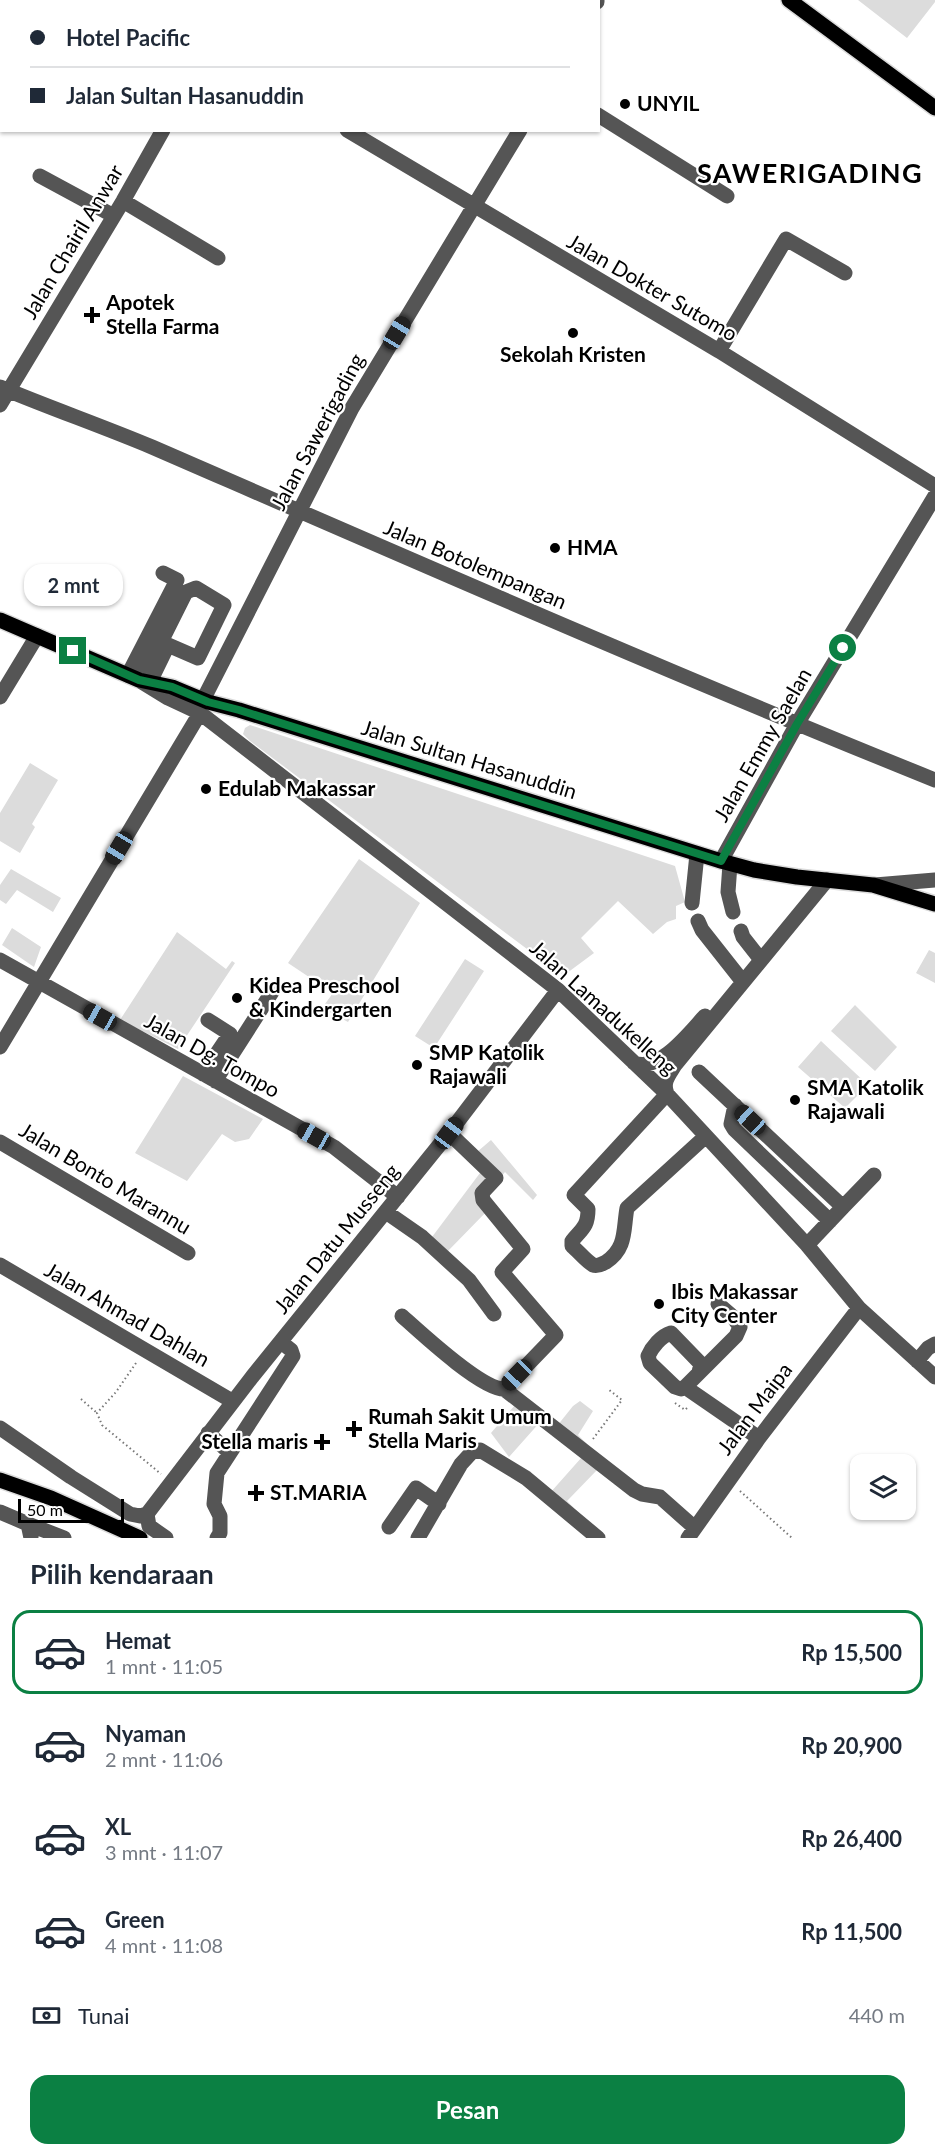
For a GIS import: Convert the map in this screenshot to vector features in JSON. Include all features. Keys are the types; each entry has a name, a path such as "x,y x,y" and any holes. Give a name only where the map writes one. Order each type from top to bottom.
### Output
{"main road":[{"path":"789,0 935,108"},
{"name":"Jalan Sultan Hasanuddin","path":"0,621 140,679 172,687 201,706 726,862 797,877 873,885 935,904"},
{"path":"0,1480 51,1498 140,1538"}],"street":[{"path":"600,116 727,196"},
{"name":"Jalan Chairil Anwar","path":"0,405 4,389 114,216 162,132"},
{"name":"Jalan Dokter Sutomo","path":"350,132 474,208 719,351 935,486"},
{"name":"Jalan Sawerigading","path":"0,1047 201,706 352,408 519,132"},
{"path":"40,176 114,216"},
{"path":"123,201 218,258"},
{"path":"719,351 786,239 845,273"},
{"name":"Jalan Botolempangan","path":"4,389 149,446 298,513 935,780"},
{"name":"Jalan Emmy Saelan","path":"726,862 797,724 935,496"},
{"path":"140,679 177,580 163,573"},
{"path":"195,588 224,605 198,658 168,645 140,679 186,592 195,588"},
{"path":"217,618 239,629"},
{"path":"0,697 4,679 37,636"},
{"name":"Jalan Lamadukelleng","path":"201,706 558,990 667,1094 807,1245 859,1308 935,1377"},
{"path":"692,903 698,854"},
{"path":"726,862 728,892 733,912"},
{"path":"706,1136 627,1208 624,1238 617,1252 608,1261 599,1266 594,1265 572,1246 572,1241 588,1220 588,1209 573,1195 667,1094 666,1078 827,880"},
{"path":"873,885 935,880"},
{"path":"698,921 702,930 743,982"},
{"path":"741,931 761,960"},
{"name":"Jalan Dg. Tompo","path":"0,960 334,1147 398,1197"},
{"path":"634,1063 644,1066 660,1060 743,982"},
{"name":"Jalan Datu Musseng","path":"147,1514 232,1401 449,1133 558,990"},
{"path":"209,1077 272,992"},
{"path":"208,1020 230,1034 209,1077"},
{"path":"699,1072 843,1207"},
{"path":"735,1106 731,1124 734,1129 830,1221"},
{"path":"449,1133 496,1178 482,1192 483,1200 523,1249 502,1272 556,1335 504,1389"},
{"name":"Jalan Bonto Marannu","path":"0,1142 188,1253"},
{"path":"807,1245 874,1175"},
{"path":"386,1212 422,1237 470,1280 494,1314"},
{"name":"Jalan Ahmad Dahlan","path":"0,1265 232,1401"},
{"path":"699,1372 701,1364 671,1334 666,1335 648,1356 650,1363 675,1387 681,1389 685,1387 736,1336 740,1327 733,1317 718,1305"},
{"name":"Jalan Maipa","path":"691,1533 759,1438 859,1308"},
{"path":"402,1316 467,1370 496,1389 504,1389 634,1490 660,1497 691,1533"},
{"path":"217,1538 220,1533 220,1516 214,1504 214,1487 217,1473 293,1356 291,1350 281,1342"},
{"path":"917,1361 928,1348 935,1344"},
{"path":"252,1377 268,1392"},
{"path":"685,1387 759,1438"},
{"path":"0,1428 130,1514 140,1516 147,1514 149,1526 166,1538"},
{"path":"208,1433 230,1453"},
{"path":"418,1538 461,1464 472,1452 480,1450 526,1478 598,1538"},
{"path":"526,1478 533,1490 591,1538"},
{"path":"389,1527 416,1488 439,1504"},
{"path":"0,1512 29,1531 64,1538"}],"path":[{"path":"97,1413 116,1392 144,1349"},
{"path":"584,1451 622,1400 608,1389"},
{"path":"81,1399 97,1413 102,1425 154,1466 170,1482"},
{"path":"729,1481 792,1538"}],"shaded area":[{"path":"858,0 935,0 935,2 907,38"},
{"path":"250,725 675,866 685,902 676,906 676,919 667,922 653,934 618,901 581,938 594,953 563,976 250,741 243,734 245,728"},
{"path":"30,763 58,780 32,824 35,827 20,853 0,841 0,813"},
{"path":"359,859 420,903 348,1022 322,1008 333,993 288,963"},
{"path":"11,869 61,898 53,912 17,890 6,904 0,900 0,885"},
{"path":"12,928 41,947 34,967 2,945"},
{"path":"177,932 226,969 232,961 235,963 178,1049 120,1020"},
{"path":"929,950 935,953 935,983 916,973"},
{"path":"465,959 484,971 434,1048 415,1036"},
{"path":"855,1005 897,1047 875,1071 831,1031"},
{"path":"821,1041 868,1085 845,1108 798,1067"},
{"path":"183,1076 263,1119 249,1139 235,1142 222,1134 187,1181 135,1153"},
{"path":"491,1140 537,1195 533,1200 505,1172 485,1196 487,1211 448,1251 429,1241 483,1169 477,1152"},
{"path":"580,1401 593,1411 578,1435 587,1444 583,1447 557,1426"},
{"path":"515,1405 541,1421 509,1457 491,1433"},
{"path":"582,1457 598,1469 567,1501 579,1513 550,1493"}],"place":[{"name":"UNYIL","path":"625,104"},
{"name":"Apotek Stella Farma","path":"92,315"},
{"name":"Sekolah Kristen","path":"573,333"},
{"name":"HMA","path":"555,548"},
{"name":"Edulab Makassar","path":"206,789"},
{"name":"Kidea Preschool & Kindergarten","path":"237,998"},
{"name":"SMP Katolik Rajawali","path":"417,1065"},
{"name":"SMA Katolik Rajawali","path":"795,1100"},
{"name":"Ibis Makassar City Center","path":"659,1304"},
{"name":"Rumah Sakit Umum Stella Maris","path":"354,1429"},
{"name":"Stella maris","path":"322,1442"},
{"name":"ST.MARIA","path":"256,1493"}],"district":[{"name":"SAWERIGADING","path":"810,174"}],"route":[{"path":"73,651 139,680 172,687 208,702 721,861 797,724 843,648"}]}
